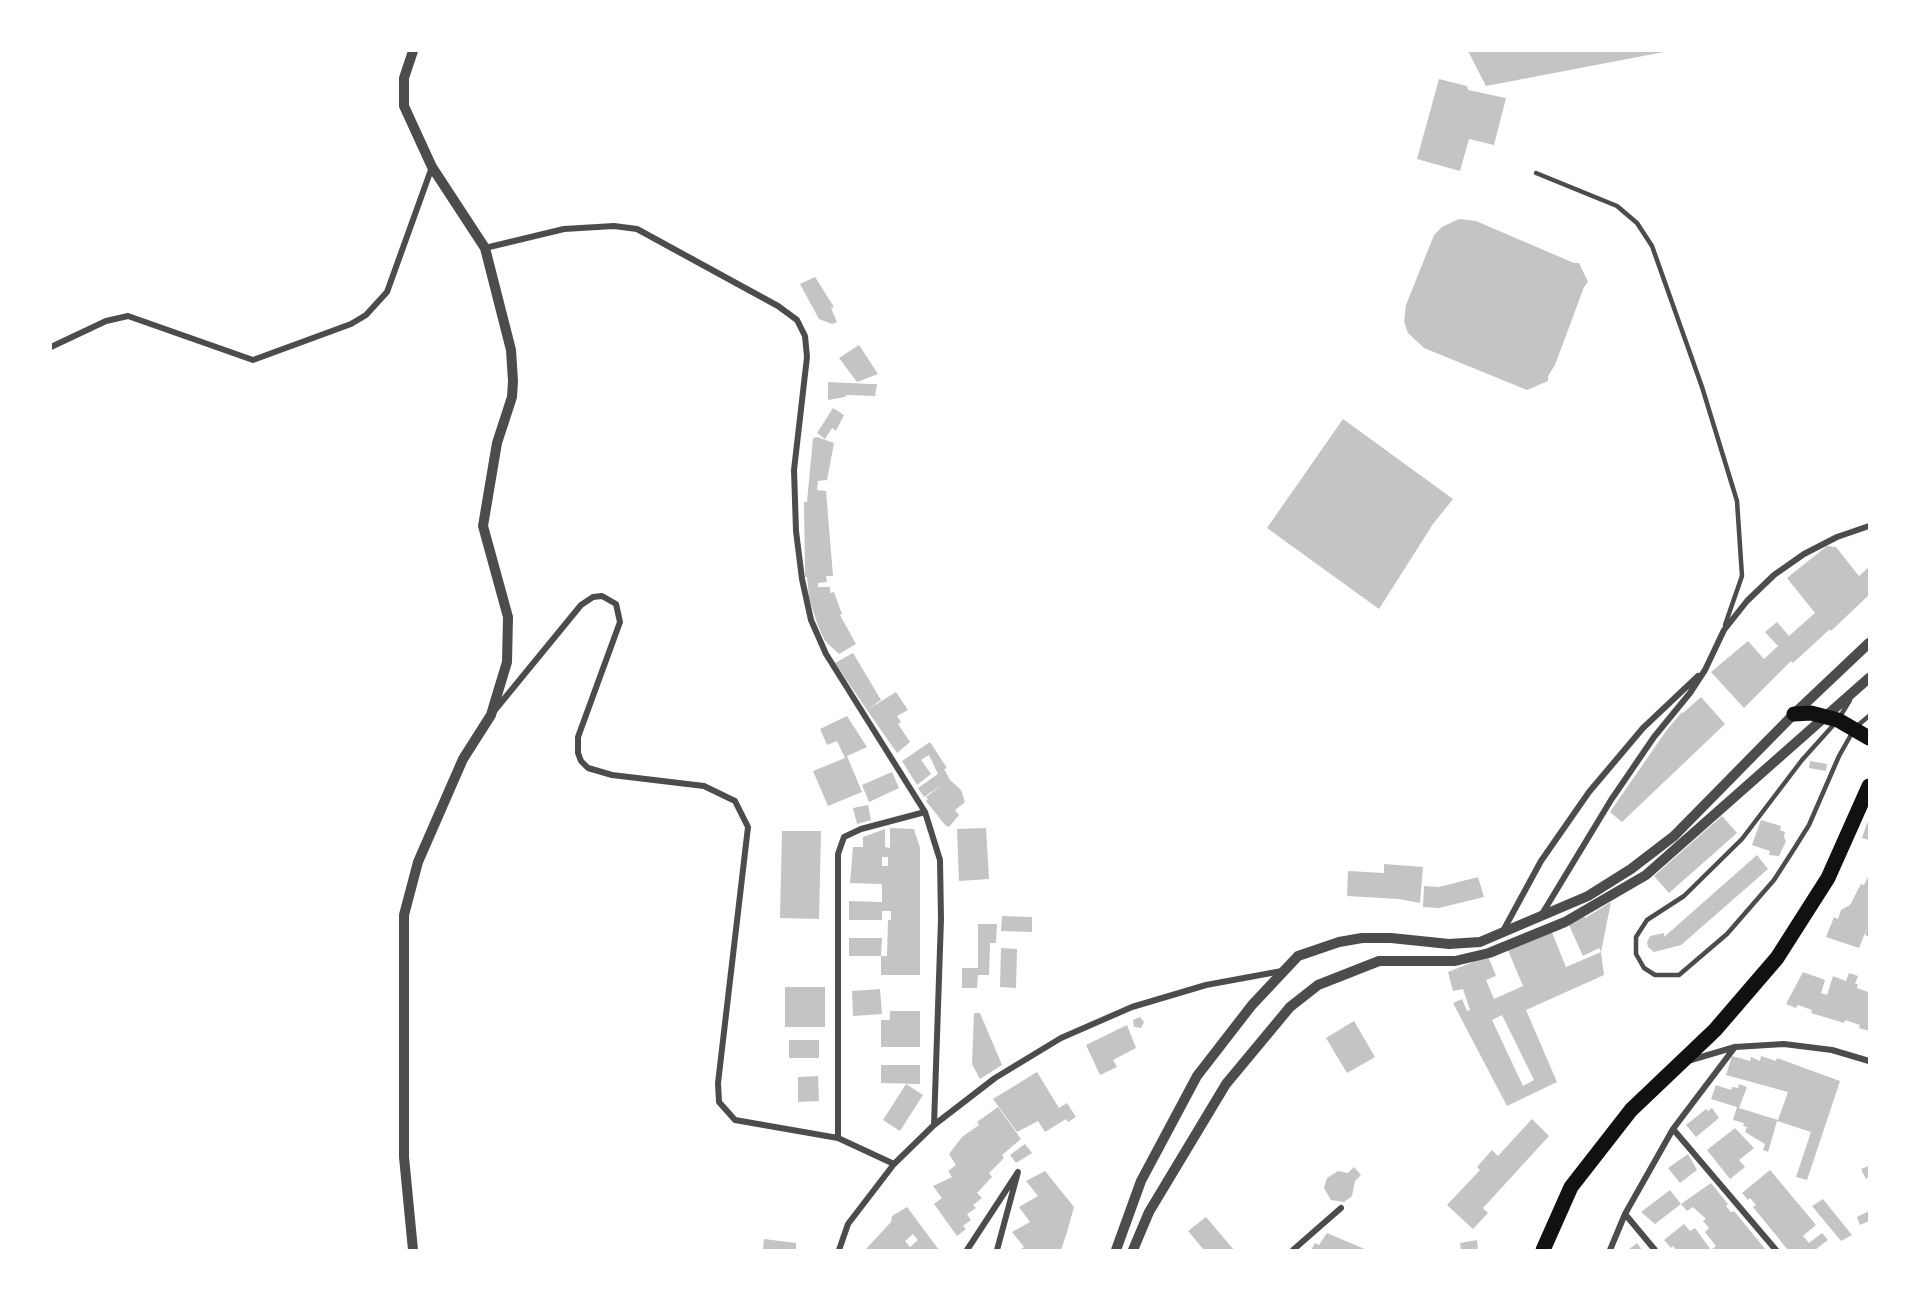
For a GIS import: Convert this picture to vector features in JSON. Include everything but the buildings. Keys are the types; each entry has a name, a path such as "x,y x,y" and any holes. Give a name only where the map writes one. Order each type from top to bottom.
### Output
{"main road":[{"path":"1794,714 1833,718 1869,738"},
{"path":"1543,1250 1571,1187 1631,1110 1747,995 1797,928 1828,878 1869,786"}],"street":[{"path":"413,51 404,78 404,106 432,167 485,248 511,350 512,397 497,443 483,526 508,617 509,648 491,715"},
{"path":"51,347 106,321 128,316 253,360 351,324 366,315 387,292 432,167"},
{"path":"485,248 564,229 614,226 636,229 778,306 797,320 805,336 807,357 794,470 796,531 802,579 811,620 826,654 925,812 940,860 941,919 934,1125"},
{"path":"1540,917 1611,800 1654,737 1705,670 1724,630 1747,601 1774,575 1804,554 1837,537 1869,526"},
{"path":"413,1250 404,1157 404,915 417,862 463,759 491,715 581,605 593,597 610,600 620,613 620,622 578,737 578,753 588,768 612,775 704,786 735,801 748,827 718,1083 719,1102 729,1116 745,1123 838,1138 894,1164"},
{"path":"1116,1250 1141,1182 1197,1076 1252,1005 1298,956 1339,942 1362,938 1391,938 1449,944 1480,942 1501,935 1607,885 1665,842 1869,643"},
{"path":"1501,935 1541,861 1589,792 1643,728 1705,670"},
{"path":"1132,1250 1149,1212 1226,1084 1290,1007 1318,985 1380,961 1455,961 1488,953 1565,922 1646,875 1833,718 1869,678"},
{"path":"838,1138 836,878 838,854 844,837 861,829 925,812"},
{"path":"839,1250 848,1224 894,1164 934,1125 995,1078 1071,1034 1132,1007 1196,988 1282,971"},
{"path":"1680,1063 1735,1047 1784,1044 1832,1050 1869,1061"},
{"path":"1610,1250 1625,1214 1673,1130 1735,1047"},
{"path":"1673,1130 1776,1250"},
{"path":"967,1250 1018,1172 997,1250"},
{"path":"1293,1250 1341,1208"},
{"path":"1625,1214 1655,1250"}],"lane":[{"path":"1536,173 1617,206 1637,223 1652,246 1702,387 1737,501 1742,576 1724,630"},
{"path":"1833,718 1742,839 1684,896 1647,920 1636,937 1636,954 1644,968 1655,975 1679,975 1727,934 1774,880 1809,825 1839,756 1855,729 1869,716"}]}
